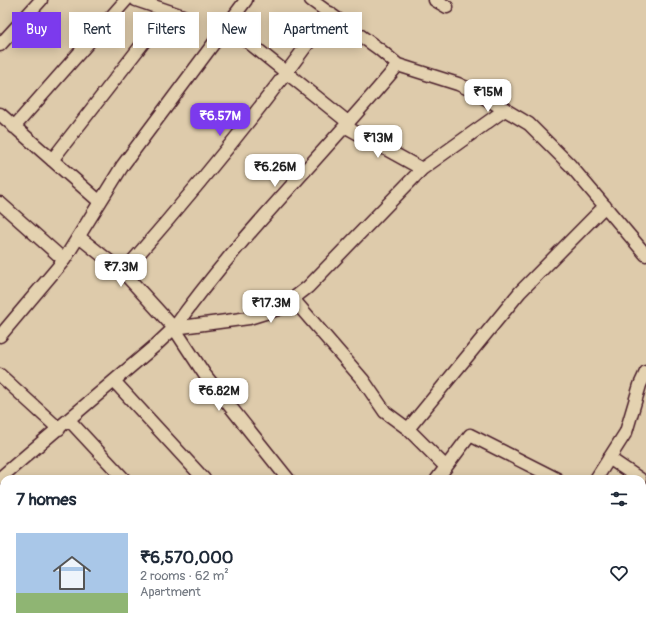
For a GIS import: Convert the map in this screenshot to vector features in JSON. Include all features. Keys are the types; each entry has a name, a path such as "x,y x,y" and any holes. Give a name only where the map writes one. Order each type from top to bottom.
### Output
{"street":[{"path":"0,45 41,0"},
{"path":"14,126 126,0"},
{"path":"136,0 171,12"},
{"path":"237,12 246,0"},
{"path":"311,0 329,12"},
{"path":"435,0 446,7"},
{"path":"52,160 168,11"},
{"path":"362,37 398,65 458,84 506,109 530,124 570,165 646,255"},
{"path":"0,336 64,260 123,166 210,48"},
{"path":"255,48 348,125 422,169"},
{"path":"123,272 165,224 286,74 305,48"},
{"path":"2,472 59,428 174,328 201,290 348,125 398,65"},
{"path":"174,328 249,318 281,308 308,287 422,169 506,109"},
{"path":"0,114 100,202"},
{"path":"0,203 64,260"},
{"path":"408,429 520,292 605,206"},
{"path":"79,237 123,272 174,328 205,375 285,475"},
{"path":"293,300 363,380 385,412 408,429 446,467"},
{"path":"598,475 626,432 640,385 646,372"},
{"path":"0,375 59,428"},
{"path":"114,381 200,475"},
{"path":"68,420 119,475"},
{"path":"440,475 470,436 549,475"},
{"path":"609,458 634,475"}]}
